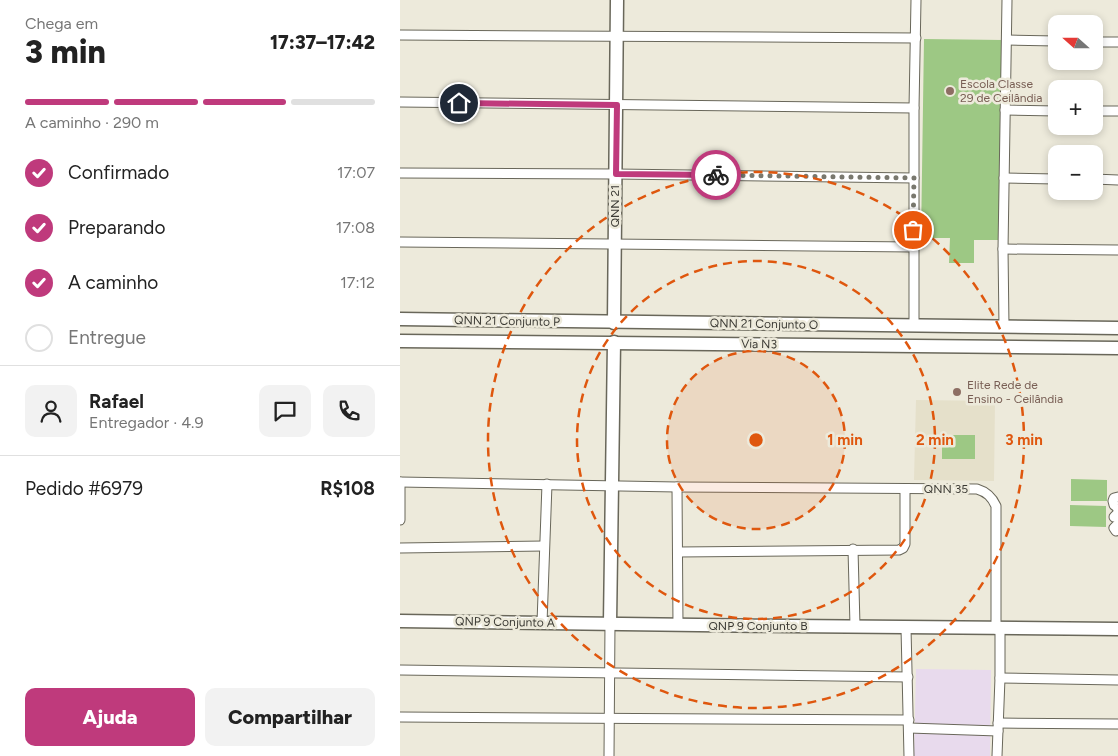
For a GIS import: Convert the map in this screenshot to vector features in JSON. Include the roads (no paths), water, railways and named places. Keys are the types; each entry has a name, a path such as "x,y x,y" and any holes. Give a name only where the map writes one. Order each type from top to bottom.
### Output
{"main road":[{"name":"QNN 21","path":"614,323 617,0"},
{"name":"QNN 21 Conjunto P","path":"400,319 614,323"},
{"path":"400,334 419,332 420,325 415,320"},
{"path":"436,340 432,338 430,333 432,328 437,326 485,326 520,320"},
{"name":"QNN 21 Conjunto O","path":"614,323 910,325"},
{"path":"669,343 699,338 748,338 753,334 754,329 751,325 747,324"},
{"path":"773,344 768,342 766,337 767,332 771,329 881,331 910,325 1116,329"},
{"name":"Via N3","path":"400,341 1118,348"},
{"path":"1031,347 1070,342 1113,343 1118,341"},
{"path":"610,623 614,342"},
{"name":"QNP 9 Conjunto A","path":"400,621 610,623"},
{"name":"QNP 9 Conjunto B","path":"610,623 906,628 1118,629"}],"street":[{"path":"910,325 913,247 916,0"},
{"path":"1004,326 1003,249 1007,0"},
{"path":"400,35 916,38"},
{"path":"1007,40 1048,41"},
{"path":"1103,42 1118,42"},
{"path":"400,102 914,108"},
{"path":"1006,110 1048,111"},
{"path":"1103,111 1118,111"},
{"path":"400,173 914,178"},
{"path":"1004,178 1048,179"},
{"path":"1103,179 1118,180"},
{"path":"400,242 913,247"},
{"path":"1003,249 1118,250"},
{"path":"400,520 400,482 905,489 904,546 897,550 678,552"},
{"path":"542,623 547,484"},
{"path":"677,487 678,625"},
{"name":"QNN 35","path":"905,489 977,489 984,491 994,502 996,506 998,629"},
{"path":"1118,489 1118,496 1113,501 1118,509 1118,513 1114,517 1118,517"},
{"path":"1118,524 1114,528 1116,531 1118,529"},
{"path":"400,548 544,546"},
{"path":"854,549 855,626"},
{"path":"609,756 610,623"},
{"path":"906,628 909,756"},
{"path":"997,756 1000,678 998,629"},
{"path":"400,670 908,677"},
{"path":"1000,678 1118,680"},
{"path":"400,717 609,718 998,727 1118,724"}],"place":[{"name":"Escola Classe 29 de Ceilândia","path":"950,91"},
{"name":"Elite Rede de Ensino - Ceilândia","path":"957,392"}]}
